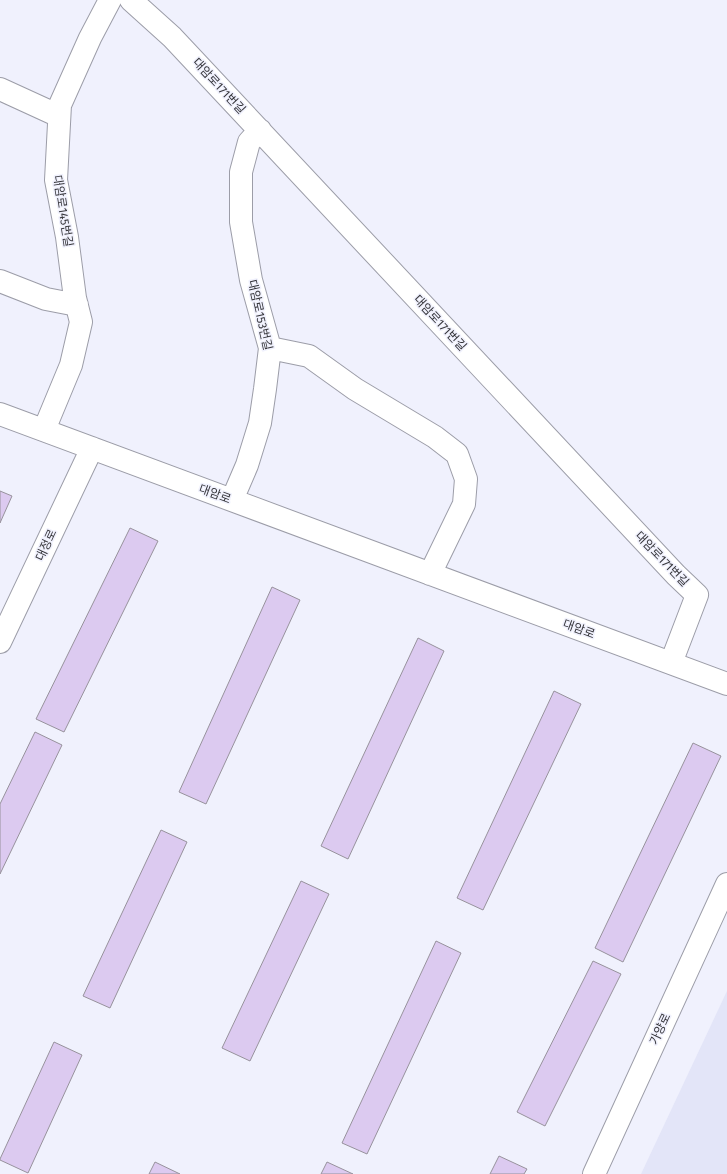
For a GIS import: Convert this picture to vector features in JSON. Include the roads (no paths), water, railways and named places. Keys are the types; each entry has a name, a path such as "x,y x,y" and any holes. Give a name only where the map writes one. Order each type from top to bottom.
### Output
{"street":[{"name":"대암로145번길","path":"44,430 71,365 81,322 56,180 60,105 90,38 110,0"},
{"name":"대암로171번길","path":"131,0 172,37 676,575 697,595 671,663"},
{"path":"0,89 59,116"},
{"name":"대암로153번길","path":"232,500 247,465 260,423 266,389 270,348 251,280 241,222 241,172 249,142 260,130"},
{"path":"0,281 46,299 77,305"},
{"path":"270,348 309,356 355,388 435,437 457,454 466,478 464,504 430,574"},
{"name":"대암로","path":"0,414 727,684"},
{"name":"대정로","path":"0,642 92,448"},
{"name":"가양로","path":"594,1174 727,884"}]}
